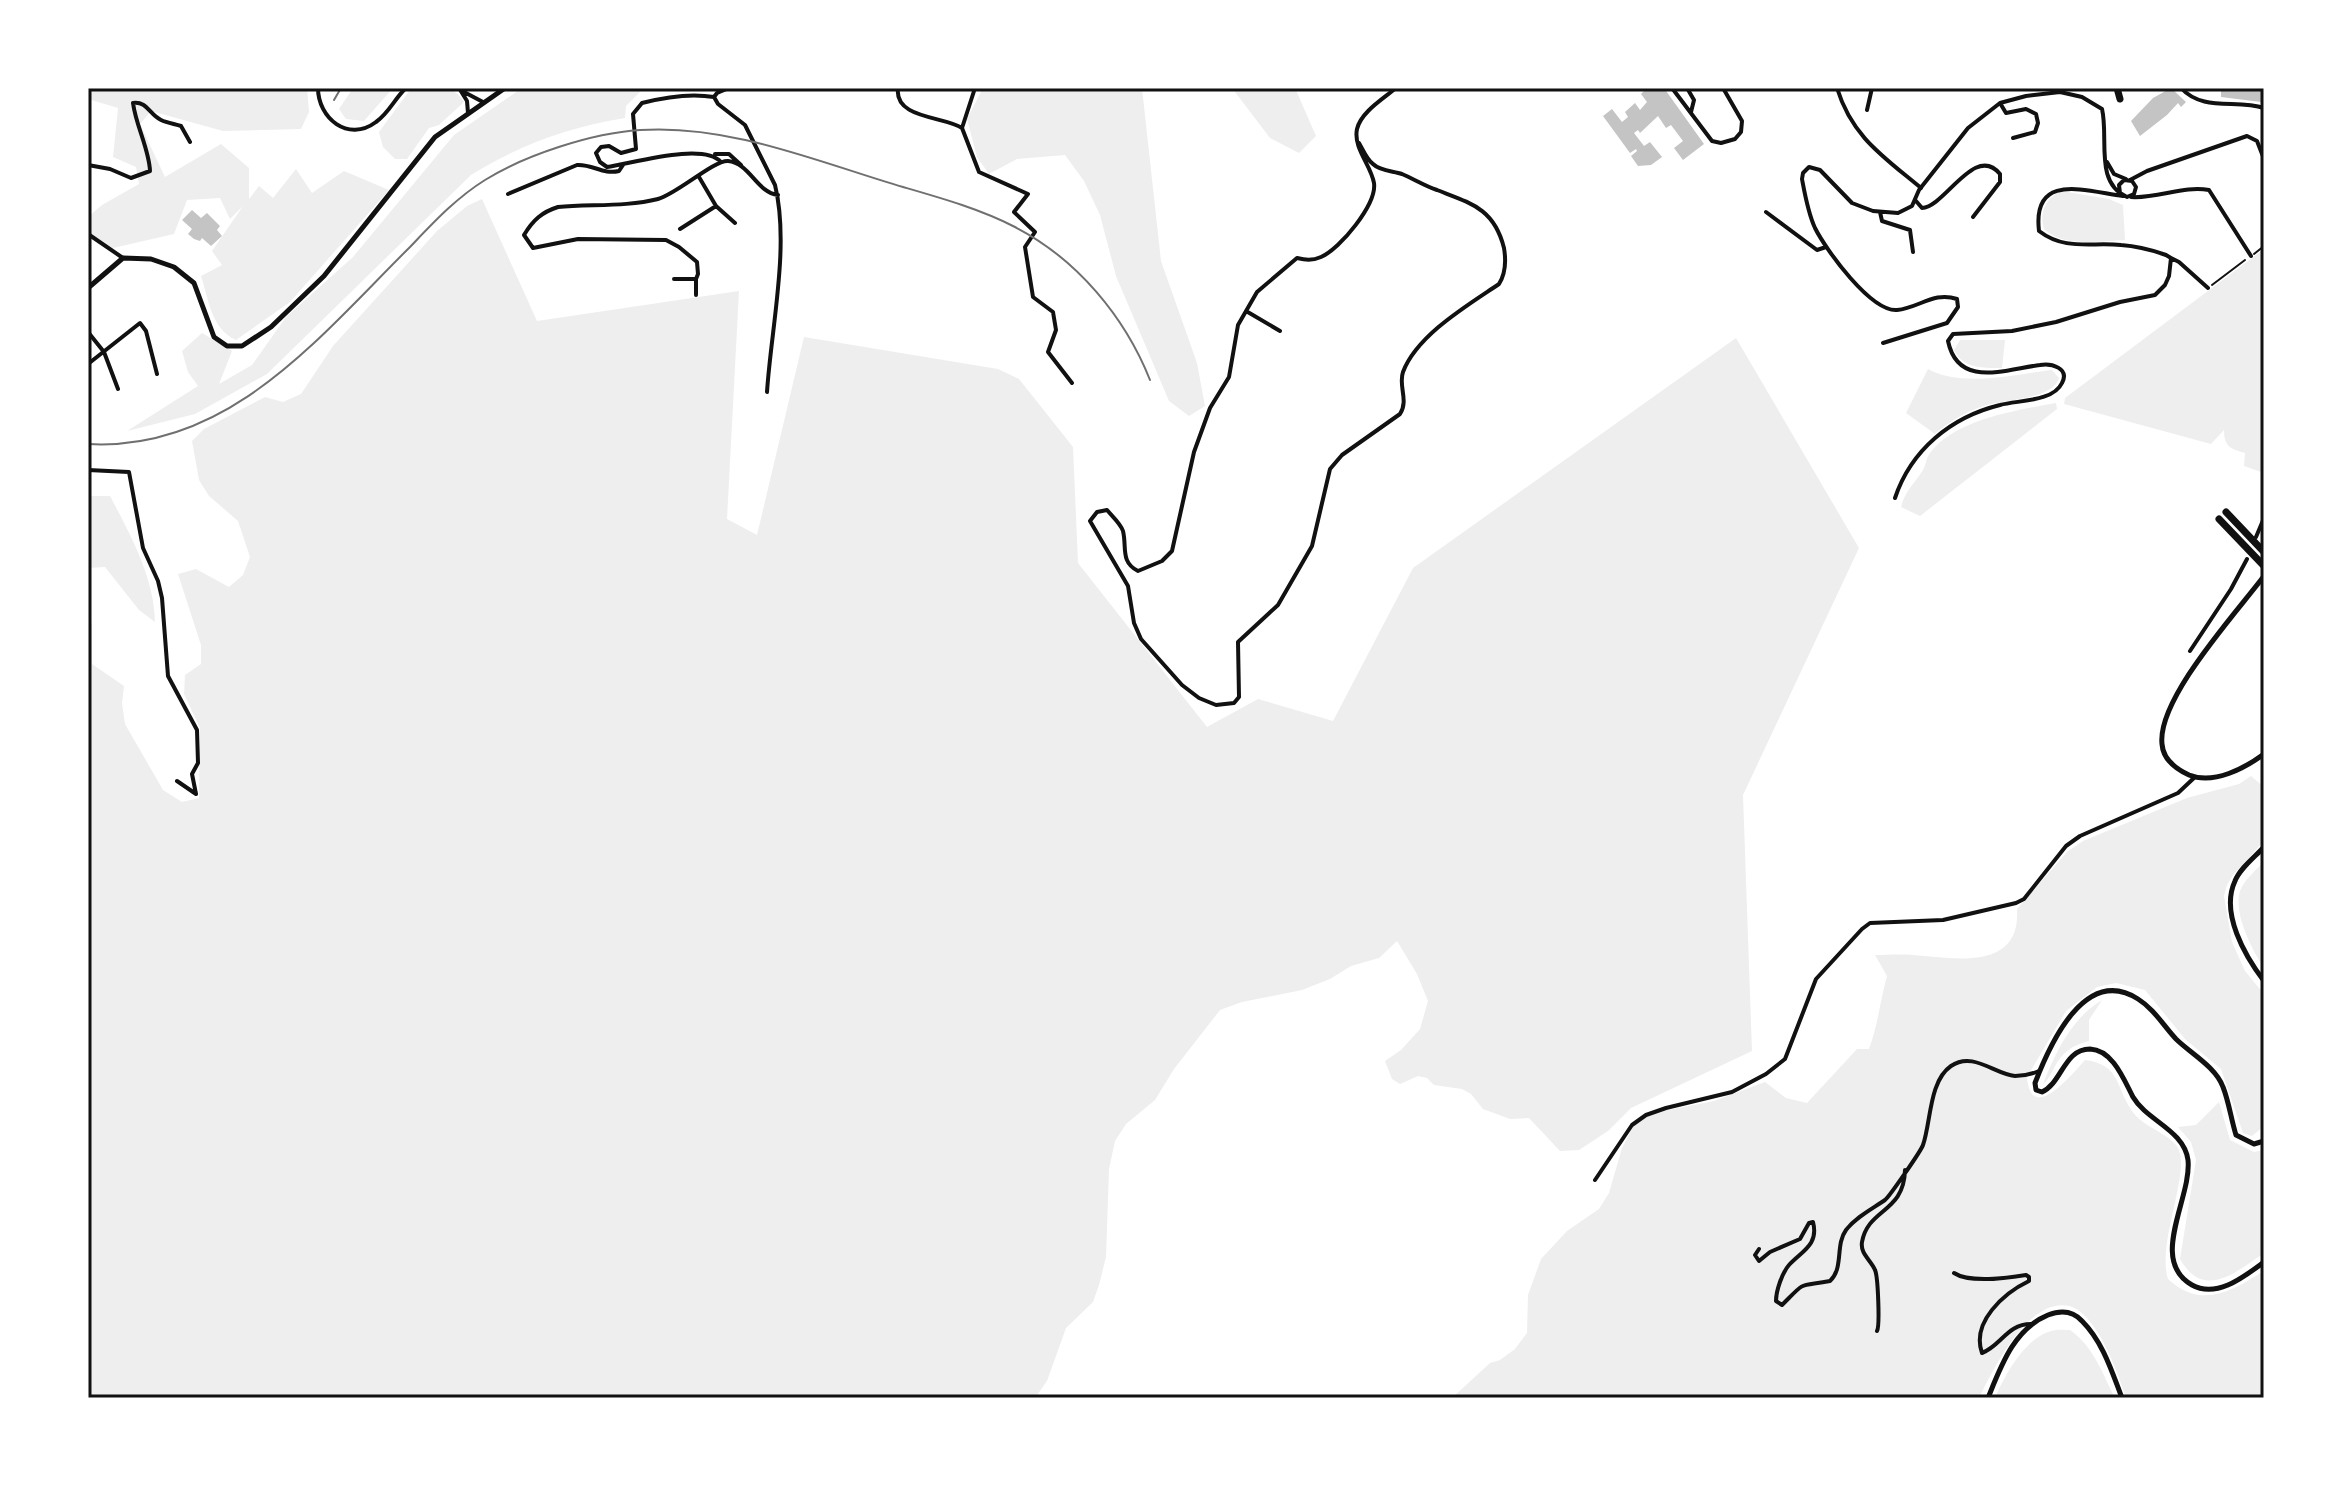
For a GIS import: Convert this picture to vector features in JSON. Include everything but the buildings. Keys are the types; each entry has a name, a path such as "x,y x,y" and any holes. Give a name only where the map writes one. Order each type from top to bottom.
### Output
{"highway":[{"path":"2117,88 2120,99"},
{"path":"2226,512 2264,552"},
{"path":"2219,519 2264,566"}],"street":[{"path":"318,88 321,109 330,121 341,127 357,129 378,121 406,88"},
{"path":"88,234 123,258 151,259 174,267 194,283 214,337 227,346 242,346 271,327 324,276 426,147 445,129 505,88"},
{"path":"714,97 729,88"},
{"path":"898,88 900,100 910,110 948,120 962,128"},
{"path":"975,88 962,128 979,172 1028,194 1014,212 1035,232 1025,247 1033,297 1053,312 1056,330 1048,352 1072,383"},
{"path":"1359,143 1376,167 1465,200 1488,216 1497,227 1503,244 1503,276 1499,284 1435,329 1403,373 1405,406 1400,414 1342,455 1330,469 1312,546 1278,605 1238,642 1239,697 1234,703 1216,705 1199,698 1182,685 1141,639 1134,623 1128,586 1090,521 1097,512 1107,510 1122,530 1131,568 1138,571 1162,561 1172,551 1201,430 1229,377 1236,330 1257,292 1295,260 1307,261 1337,247 1359,219 1370,202 1374,187 1359,143 1357,129 1362,120 1396,88"},
{"path":"1672,88 1712,141 1721,143 1735,139 1741,132 1742,121 1723,88"},
{"path":"1687,88 1694,100 1691,112"},
{"path":"1837,88 1845,112 1869,145 1921,188"},
{"path":"1867,110 1872,88"},
{"path":"1970,88 1981,88"},
{"path":"2181,88 2197,100 2264,108"},
{"path":"460,90 483,102"},
{"path":"460,90 468,113"},
{"path":"1883,343 1947,323 1958,307 1957,299 1933,297 1898,310 1886,308 1860,288 1826,247 1813,225 1802,179 1809,167 1820,170 1852,203 1880,212 1905,211 1916,201 1921,188 1968,128 2000,103 2060,92 2091,101 2102,109 2106,160 2112,186 2121,195"},
{"path":"714,97 677,96 642,103 633,114 636,149 621,153 609,146 601,147 596,153 600,162 607,167 691,152 729,154 763,191 778,195"},
{"path":"714,97 718,104 745,125 778,195 777,292 767,392"},
{"path":"88,165 110,169 131,178 150,171 150,162 134,115 133,103 137,102 143,103 159,119 181,126 190,142"},
{"path":"2000,103 2006,113 2026,109 2036,114 2038,123 2035,132 2013,138"},
{"path":"2098,192 2147,171 2247,136 2257,141 2264,159"},
{"path":"713,154 721,162"},
{"path":"2106,160 2111,171 2135,185 2145,198"},
{"path":"696,295 697,262 666,240 578,239 533,248 524,235 529,225 544,212 568,206 659,199 721,162 743,167"},
{"path":"508,194 577,165 587,165 609,173 619,171 623,165"},
{"path":"1916,201 1922,208 1932,207 1970,171 1982,167 1996,169 2000,182 1973,217"},
{"path":"2129,197 2147,171"},
{"path":"699,177 716,206 735,223"},
{"path":"2121,183 2121,195"},
{"path":"2208,288 2179,262 2160,253 2119,244 2088,247 2052,241 2039,231 2037,215 2042,202 2051,192 2063,188 2145,198 2199,188 2209,190 2251,256"},
{"path":"680,229 716,206"},
{"path":"1766,212 1817,250 1826,247"},
{"path":"1880,212 1882,221 1910,230 1913,252"},
{"path":"88,288 123,258"},
{"path":"1895,498 1904,474 1930,441 1948,427 1999,405 2053,392 2061,386 2062,371 2054,365 2043,364 2001,373 1981,373 1964,368 1950,353 1948,341 1953,334 2012,331 2155,295 2165,285 2171,258"},
{"path":"674,279 696,279"},
{"path":"1246,311 1280,331"},
{"path":"88,364 140,323 146,331 157,374"},
{"path":"88,332 104,352 118,389"},
{"path":"88,470 129,472 143,548 162,598 168,676 197,730 198,763 192,774 196,794 177,781"},
{"path":"2256,537 2264,518"},
{"path":"2190,651 2247,559"},
{"path":"2264,576 2187,678 2164,725 2161,742 2166,756 2177,768 2195,777 2243,769 2264,754"},
{"path":"1595,1180 1632,1125 1646,1115 1732,1092 1785,1059 1816,979 1870,923 1943,920 2016,903 2024,899 2066,846 2080,836 2178,793 2195,777"},
{"path":"2264,847 2238,875 2231,893 2231,906 2240,940 2264,981"},
{"path":"2264,1141 2254,1144 2236,1135 2223,1086 2217,1076 2188,1050 2150,1008 2119,990 2100,992 2077,1006 2056,1037 2035,1083 2036,1090 2042,1092 2053,1084 2065,1064 2079,1052 2090,1049 2102,1052 2116,1065 2146,1114 2173,1133 2184,1146 2188,1160 2172,1248 2172,1261 2180,1275 2193,1286 2206,1289 2225,1286 2264,1262"},
{"path":"1759,1249 1755,1255 1759,1261 1770,1252 1800,1239 1809,1223 1813,1222 1815,1227 1809,1248 1786,1268 1776,1301 1782,1305 1802,1284 1830,1281 1837,1273 1845,1231 1893,1194 1905,1170 1922,1148 1934,1096 1950,1067 1963,1062 1977,1062 2015,1076 2039,1071"},
{"path":"1877,1331 1880,1320 1876,1304 1877,1274 1863,1252 1862,1241 1875,1218 1898,1198 1905,1170"},
{"path":"1954,1273 1960,1277 1987,1280 2026,1275 2029,1278 2004,1296 1989,1312 1982,1338 1982,1353 1988,1352 2009,1330 2064,1312 2082,1321 2105,1355 2122,1398"},
{"path":"1988,1398 2012,1346 2031,1324"}],"path":[{"path":"2208,288 2264,246"}],"shaded area":[{"path":"88,88 307,88 309,112 301,129 223,131 151,111 140,124 165,177 221,144 249,168 249,199 259,186 273,198 296,169 312,193 344,171 389,190 290,302 236,340 216,321 201,276 222,265 212,251 243,206 230,219 220,198 187,200 174,234 113,248 88,232 88,217 102,205 139,184 136,167 113,157 118,108 88,99"},
{"path":"353,88 393,88 364,121 346,119 339,109"},
{"path":"522,88 685,88 641,91 626,106 625,118 584,126 545,139 471,175 267,374 195,414 127,431 198,386 188,372 182,351 202,333 232,351 219,384 252,365 286,317 353,257 454,135"},
{"path":"983,88 1142,88 1161,261 1197,363 1205,406 1189,416 1169,401 1116,276 1100,215 1084,181 1065,155 1017,159 989,174 977,157 967,119"},
{"path":"1232,88 1295,88 1316,136 1299,153 1270,138"},
{"path":"410,90 450,90 464,102 439,125 429,128 407,159 395,159 383,147 379,132"},
{"path":"2061,191 2109,199 2123,205 2125,240 2072,241 2044,229 2042,217 2045,207"},
{"path":"482,199 537,321 739,291 727,519 757,535 804,337 998,369 1019,379 1073,447 1078,563 1207,727 1258,699 1333,721 1413,568 1736,338 1859,548 1743,795 1752,1051 1631,1108 1608,1131 1579,1150 1560,1151 1529,1118 1510,1119 1483,1109 1471,1094 1462,1089 1434,1085 1427,1078 1418,1076 1400,1084 1392,1079 1385,1061 1401,1050 1420,1029 1428,1001 1417,974 1397,941 1379,958 1351,966 1330,979 1302,990 1242,1002 1220,1010 1174,1069 1155,1100 1126,1124 1115,1141 1109,1169 1106,1257 1099,1285 1093,1302 1066,1328 1047,1381 1035,1398 88,1398 88,611 92,625 92,664 124,686 122,703 125,724 163,790 182,802 199,798 200,728 184,694 185,675 201,664 201,645 178,574 196,569 229,587 243,575 250,557 238,521 209,496 199,480 192,441 204,429 265,397 283,402 301,394 333,346 437,231 467,206"},
{"path":"2264,249 2264,473 2244,466 2245,453 2229,446 2224,430 2211,444 2064,404 2065,398"},
{"path":"1960,340 2005,340 2002,368 1975,366 1963,361 1954,350"},
{"path":"1928,369 1941,375 1972,379 2052,370 2059,378 2047,391 1978,408 1958,417 1935,434 1906,413"},
{"path":"2056,403 2057,409 1920,516 1901,507 1930,453 1941,441 1988,418"},
{"path":"88,496 110,496 146,573 155,622 139,610 105,567 88,568"},
{"path":"2251,776 2264,787 2264,841 2233,875 2224,896 2232,942 2245,971 2264,994 2264,1126 2252,1136 2243,1133 2221,1069 2185,1039 2145,990 2116,983 2097,987 2066,1011 2027,1077 2030,1091 2036,1097 2044,1097 2062,1084 2085,1060 2097,1063 2116,1078 2132,1111 2176,1145 2181,1170 2167,1245 2168,1279 2192,1294 2216,1294 2264,1271 2264,1398 2126,1398 2105,1345 2089,1320 2069,1306 2054,1306 2026,1324 2014,1338 1979,1398 1452,1398 1490,1363 1515,1349 1527,1333 1528,1295 1541,1259 1567,1231 1599,1209 1609,1193 1622,1148 1633,1127 1642,1119 1658,1112 1714,1101 1765,1082 1786,1098 1807,1103 1857,1049 1869,1049 1887,976 1875,955 1965,958 1996,952 2008,943 2015,929 2017,909 2067,852 2083,841 2187,798 2239,784"},
{"path":"2264,862 2264,968 2245,931 2239,900 2244,883"},
{"path":"2102,1000 2089,1020 2089,1041 2064,1053 2043,1084 2066,1036 2091,1007"},
{"path":"2219,1102 2230,1140 2254,1152 2264,1150 2264,1253 2231,1274 2210,1281 2189,1272 2180,1259 2196,1160 2191,1142 2178,1127 2196,1125"},
{"path":"2070,1330 2091,1352 2115,1398 1995,1398 2010,1369 2032,1342 2051,1331"}],"railway":[{"path":"334,100 341,88"},
{"path":"88,444 139,441 185,429 228,409 306,351 436,220 474,187 519,162 560,147 640,130 707,133 773,147 960,204 1015,227 1059,256 1096,292 1127,334 1150,380"}]}
